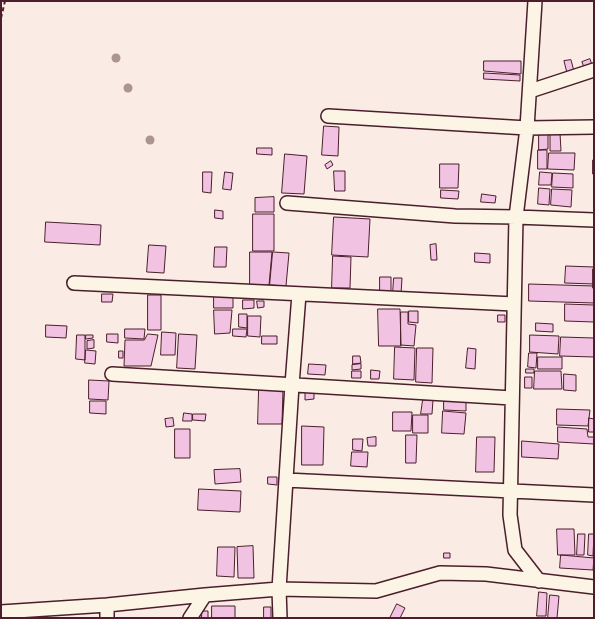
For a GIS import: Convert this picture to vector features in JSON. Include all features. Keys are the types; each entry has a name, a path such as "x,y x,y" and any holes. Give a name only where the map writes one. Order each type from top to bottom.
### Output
{"street":[{"path":"535,1 527,128 516,217 510,515 515,550 539,581"},
{"path":"530,91 594,70"},
{"path":"328,116 527,128 594,127"},
{"path":"287,203 454,216 594,220"},
{"path":"74,284 514,304"},
{"path":"280,618 279,589 299,294"},
{"path":"112,374 512,398"},
{"path":"286,480 594,494"},
{"path":"1,612 21,614 107,612 205,595 279,589 376,590 440,573 486,574 594,587"},
{"path":"190,618 205,595"}],"path":[{"path":"1,18 5,1"}],"building":[{"path":"590,59 593,68 585,70 582,62"},
{"path":"571,60 575,75 568,77 564,61"},
{"path":"484,61 521,61 521,74 484,71"},
{"path":"484,73 520,75 520,81 484,79"},
{"path":"324,126 339,127 338,156 322,155"},
{"path":"560,133 561,151 550,151 550,134"},
{"path":"539,134 548,134 548,149 539,150"},
{"path":"257,148 272,148 272,155 257,154"},
{"path":"538,150 547,150 547,169 538,169"},
{"path":"549,153 575,153 574,170 548,169"},
{"path":"285,154 307,156 304,194 282,193"},
{"path":"594,160 594,174 593,174"},
{"path":"331,161 333,165 327,169 325,165"},
{"path":"440,164 459,164 458,188 440,188"},
{"path":"334,171 345,171 345,191 335,191"},
{"path":"203,172 212,172 211,193 203,192"},
{"path":"225,172 233,173 231,190 223,189"},
{"path":"540,172 552,173 551,185 539,185"},
{"path":"553,173 573,174 573,188 552,187"},
{"path":"539,188 550,189 549,205 538,204"},
{"path":"552,189 572,190 571,207 551,205"},
{"path":"441,190 459,191 458,199 441,198"},
{"path":"482,194 496,196 495,203 481,202"},
{"path":"274,197 274,212 255,212 255,198"},
{"path":"215,210 223,211 223,219 215,218"},
{"path":"253,214 274,214 274,251 253,251"},
{"path":"334,217 370,219 368,257 332,255"},
{"path":"46,222 101,225 100,245 45,242"},
{"path":"436,244 437,260 431,260 430,245"},
{"path":"149,245 166,246 164,273 147,272"},
{"path":"215,247 227,247 226,267 214,267"},
{"path":"250,252 272,252 269,285 250,285"},
{"path":"273,252 289,253 286,286 270,285"},
{"path":"475,253 490,254 490,263 475,262"},
{"path":"333,256 351,257 350,288 332,288"},
{"path":"566,266 594,267 594,284 565,283"},
{"path":"594,269 594,288 593,288"},
{"path":"380,277 391,277 391,294 380,294"},
{"path":"394,278 402,278 401,294 393,293"},
{"path":"529,284 594,286 594,303 529,301"},
{"path":"102,294 113,294 112,302 102,302"},
{"path":"148,295 161,295 161,330 148,330"},
{"path":"214,295 233,295 233,308 214,308"},
{"path":"243,300 254,300 254,308 243,309"},
{"path":"257,301 264,301 264,307 258,308"},
{"path":"565,304 594,305 594,322 565,321"},
{"path":"378,309 400,309 401,346 379,346"},
{"path":"214,310 232,310 230,333 215,334"},
{"path":"409,311 418,311 418,323 409,322"},
{"path":"401,312 408,312 408,324 416,325 414,346 401,345"},
{"path":"239,314 247,314 247,328 239,327"},
{"path":"498,315 505,315 505,322 498,322"},
{"path":"248,316 261,316 260,337 248,336"},
{"path":"536,323 553,324 553,332 536,331"},
{"path":"46,325 67,326 66,338 46,337"},
{"path":"125,329 145,329 144,339 125,338"},
{"path":"233,329 247,329 246,337 233,336"},
{"path":"162,332 176,333 175,355 161,355"},
{"path":"107,334 118,334 118,343 107,342"},
{"path":"148,334 158,335 151,366 124,366 125,340 144,340"},
{"path":"179,334 197,335 195,369 177,368"},
{"path":"77,335 85,335 85,360 76,359"},
{"path":"86,335 93,335 93,338 86,339"},
{"path":"530,335 559,336 558,354 530,352"},
{"path":"262,336 277,336 277,344 262,344"},
{"path":"561,337 594,338 594,357 560,356"},
{"path":"94,340 94,348 87,349 87,341"},
{"path":"395,347 415,348 414,380 394,379"},
{"path":"417,348 433,348 432,383 416,382"},
{"path":"468,348 476,349 475,369 466,368"},
{"path":"86,350 96,351 95,364 85,363"},
{"path":"119,351 123,351 123,358 119,358"},
{"path":"529,353 537,353 536,368 528,367"},
{"path":"353,356 360,356 361,363 353,364"},
{"path":"538,357 562,357 562,369 538,369"},
{"path":"309,364 326,365 325,375 308,374"},
{"path":"361,364 361,369 352,370 352,365"},
{"path":"526,369 534,369 534,373 526,373"},
{"path":"371,370 380,371 379,379 371,379"},
{"path":"352,371 361,371 361,378 352,378"},
{"path":"535,371 561,371 562,389 534,389"},
{"path":"564,374 576,375 576,391 564,390"},
{"path":"525,377 532,377 532,388 525,388"},
{"path":"89,380 109,381 108,400 89,399"},
{"path":"259,389 283,389 282,424 258,424"},
{"path":"314,391 314,399 305,400 305,392"},
{"path":"444,398 466,399 466,411 444,410"},
{"path":"423,400 433,400 432,414 421,414"},
{"path":"90,401 106,401 106,414 90,413"},
{"path":"557,409 590,410 588,426 557,425"},
{"path":"443,411 466,413 464,434 442,433"},
{"path":"393,412 412,412 411,431 393,431"},
{"path":"184,413 192,414 192,421 183,421"},
{"path":"193,414 206,414 205,421 193,420"},
{"path":"413,415 428,415 428,433 413,433"},
{"path":"173,418 174,426 166,427 165,419"},
{"path":"589,418 594,419 594,432 589,432"},
{"path":"302,426 324,427 323,465 302,465"},
{"path":"558,427 587,429 588,437 594,437 594,444 558,442"},
{"path":"175,429 190,429 190,458 175,458"},
{"path":"406,435 417,435 416,463 406,463"},
{"path":"376,437 376,446 368,446 367,438"},
{"path":"477,437 495,437 494,472 476,472"},
{"path":"353,439 363,439 362,451 353,450"},
{"path":"522,441 559,444 558,459 522,457"},
{"path":"352,452 368,452 367,467 351,466"},
{"path":"240,469 241,482 215,484 214,470"},
{"path":"268,477 277,477 277,485 268,484"},
{"path":"199,489 241,491 240,512 198,510"},
{"path":"557,529 574,529 575,555 558,555"},
{"path":"578,534 585,534 584,555 577,555"},
{"path":"589,534 594,534 593,556 588,555"},
{"path":"253,546 254,578 238,578 237,547"},
{"path":"218,547 235,547 234,577 217,576"},
{"path":"444,553 450,553 450,558 444,558"},
{"path":"561,555 594,558 593,570 560,568"},
{"path":"539,592 547,593 546,616 537,616"},
{"path":"550,595 559,596 557,618 548,618"},
{"path":"397,604 405,608 400,618 390,618"},
{"path":"212,606 235,606 235,618 212,618"},
{"path":"264,607 271,607 271,618 264,618"},
{"path":"202,611 208,611 208,618 202,618"}]}
